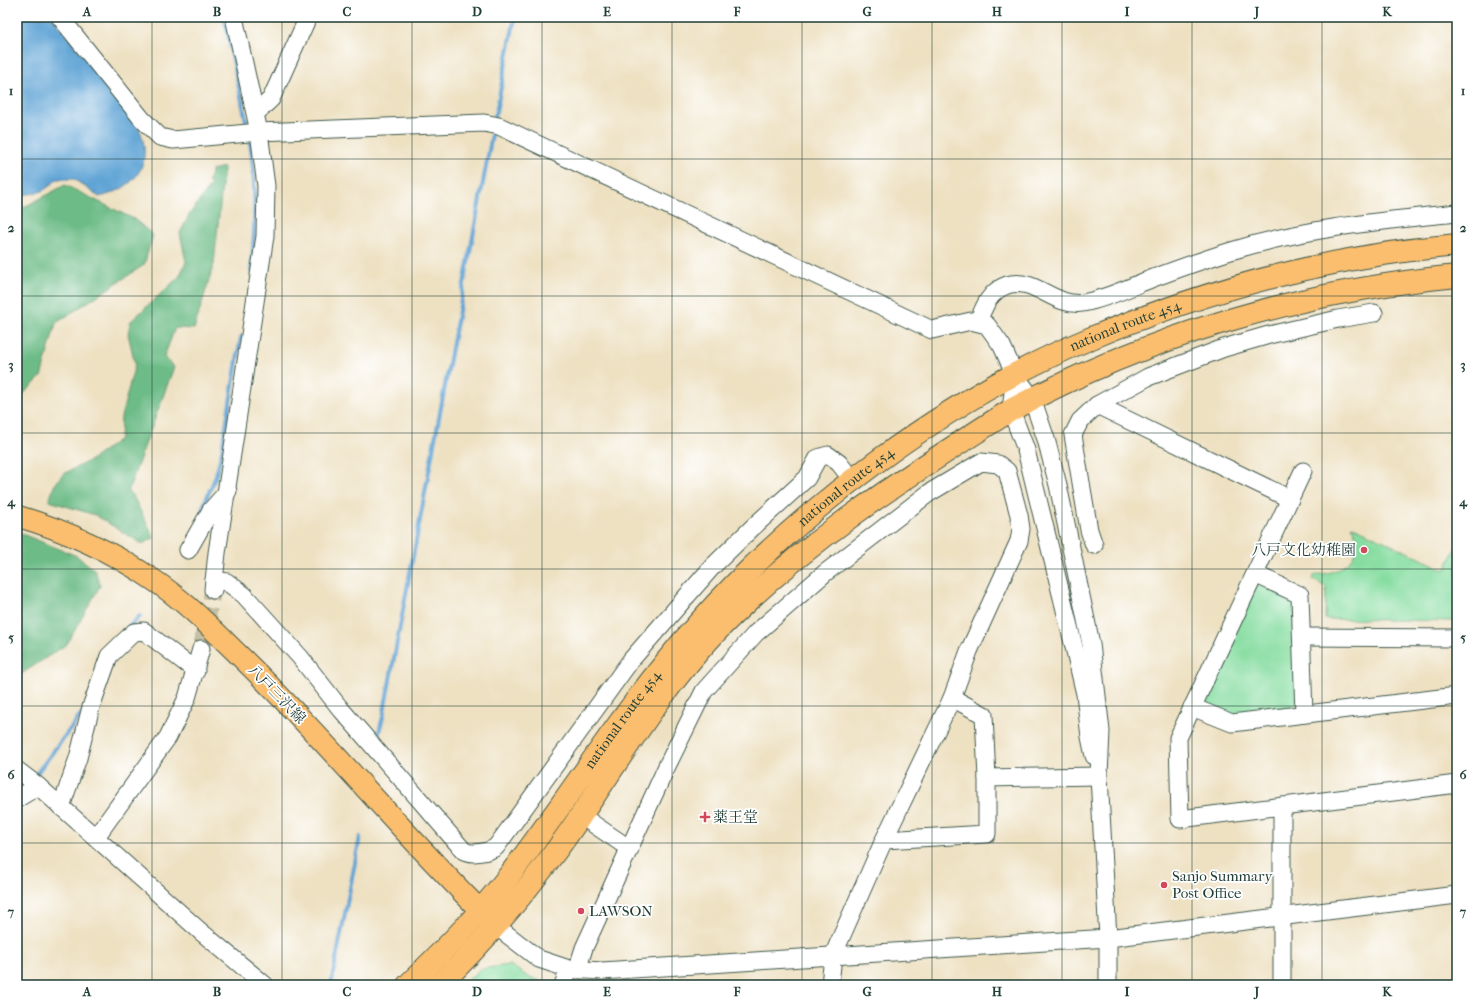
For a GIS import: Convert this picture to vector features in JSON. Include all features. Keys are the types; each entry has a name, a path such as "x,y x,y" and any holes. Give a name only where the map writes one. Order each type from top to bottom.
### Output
{"highway":[{"name":"national route 454","path":"408,985 480,910 506,880 652,679 697,625 743,577 799,524 853,481 911,438 962,405 1015,375 1088,339 1203,297 1304,269 1400,250 1457,245"},
{"name":"national route 454","path":"439,985 496,926 558,848 642,724 674,681 713,636 761,588 818,542 871,504 1011,410 1032,398 1125,357 1195,331 1249,314 1365,288 1457,276"}],"main road":[{"name":"八戸三沢線","path":"17,516 46,525 119,559 152,579 196,613 269,684 496,926"}],"street":[{"path":"60,17 142,118 160,137 185,140 259,132 484,122 499,126 932,330 971,321 987,325 994,332 1015,375 1032,398 1046,439 1058,485 1091,644 1101,731 1099,776 1108,938 1108,985"},
{"path":"234,17 259,132 266,186 265,236 214,585 228,582 244,595 300,657 339,707 464,851 467,853 492,850 496,847 584,723 631,660 713,566 807,478 818,458 828,455 839,463 853,481"},
{"path":"256,113 271,99 308,17"},
{"path":"978,322 983,308 990,297 1004,286 1016,282 1024,283 1063,302 1074,304 1109,295 1199,262 1268,241 1345,225 1457,213"},
{"path":"1094,545 1089,530 1073,435 1080,421 1097,405 1148,377 1224,348 1338,318 1374,312"},
{"path":"1015,375 1011,410 1026,450 1074,647 1085,694 1090,737 1099,776"},
{"path":"1097,405 1290,499"},
{"path":"563,985 584,948 667,766 704,691 756,633 825,573 930,493 981,462 998,464 1007,471 1019,515 1021,529 1019,541 969,651 952,698 884,840 834,956 830,985"},
{"path":"1303,471 1178,738 1180,819 1457,784"},
{"path":"188,550 211,510 228,491"},
{"path":"1255,574 1300,595 1304,714"},
{"path":"61,807 78,758 91,706 109,656 116,648 134,632 144,631 196,671"},
{"path":"1302,637 1457,638"},
{"path":"96,837 168,737 187,698 196,671 201,649"},
{"path":"1192,707 1232,723 1457,696"},
{"path":"884,840 987,834 987,778 984,715 952,698"},
{"path":"17,770 38,786 96,837 200,931 265,985"},
{"path":"987,778 1099,776"},
{"path":"17,799 38,786"},
{"path":"1282,806 1282,985"},
{"path":"580,815 630,850"},
{"path":"496,926 540,959 573,969 602,971 1108,938 1457,895"}],"green space":[{"path":"224,167 214,264 194,329 175,328 164,357 174,367 128,491 133,496 154,538 142,544 95,515 49,501 54,486 63,474 91,460 120,439 121,417 135,364 128,334 130,322 179,277 186,262 180,233 189,215 211,185 208,182 212,170"},
{"path":"65,185 134,219 153,235 144,265 56,323 41,377 17,400 17,211"},
{"path":"1352,526 1445,570 1457,546 1457,621 1325,619 1326,587 1312,579 1315,574 1329,573 1342,567 1352,557 1356,551 1357,544"},
{"path":"17,532 77,556 95,570 100,586 67,644 17,677"},
{"path":"1257,583 1294,600 1297,704 1292,710 1234,717 1206,706 1202,700"},
{"path":"510,965 525,975 549,985 463,985 480,969"}],"water":[{"path":"17,17 52,17 137,125 144,145 142,166 130,183 121,189 111,194 99,197 74,179 57,179 43,190 36,193 26,194 17,201"}],"waterway":[{"path":"224,17 248,130"},
{"path":"494,122 515,17"},
{"path":"378,735 383,717 493,129"},
{"path":"249,136 252,153 255,204 251,271"},
{"path":"202,509 215,478 221,456 241,337"},
{"path":"129,627 140,616"},
{"path":"34,777 83,712"},
{"path":"331,985 360,837"}],"tunnel":[{"path":"201,649 213,590"}],"place":[{"name":"八戸文化幼稚園","path":"1364,550"},
{"name":"薬王堂","path":"705,817"},
{"name":"Sanjo Summary Post Office","path":"1164,885"},
{"name":"LAWSON","path":"581,911"}]}
